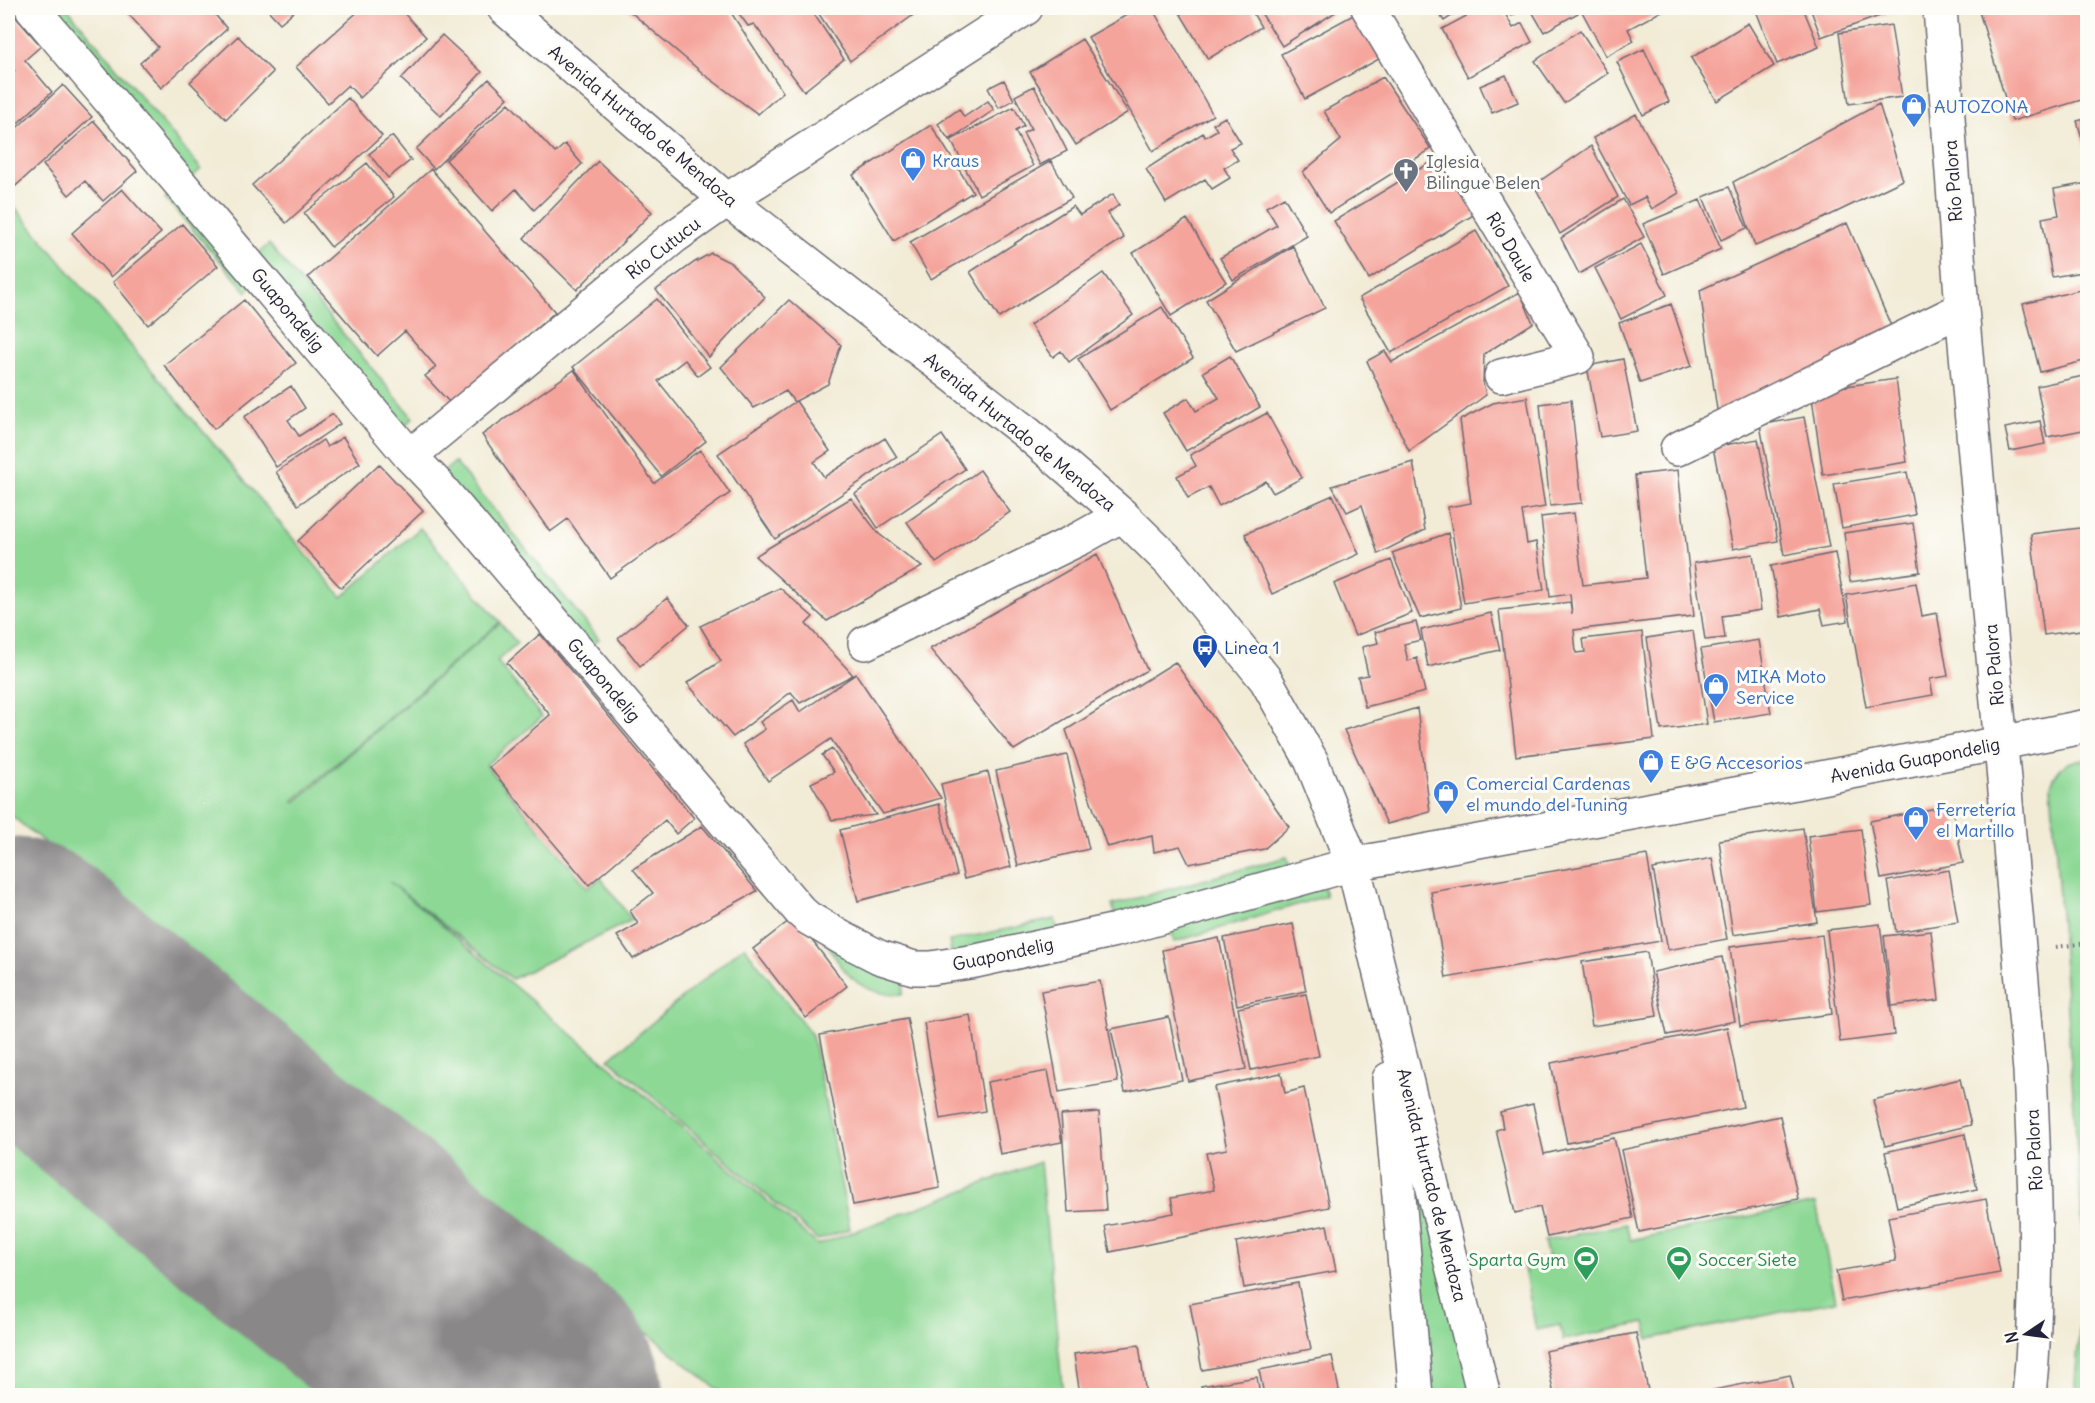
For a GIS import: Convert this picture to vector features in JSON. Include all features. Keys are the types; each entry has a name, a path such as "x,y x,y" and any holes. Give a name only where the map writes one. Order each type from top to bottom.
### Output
{"street":[{"name":"Guapondelig","path":"32,8 410,456 451,500 808,918 879,957 914,968 931,968 976,961 1116,930 1353,864"},
{"name":"Avenida Hurtado de Mendoza","path":"504,8 727,200 1027,433 1122,515 1170,562 1266,680 1311,760 1353,864 1484,1395"},
{"name":"Río Cutucu","path":"410,456 674,237 727,200 1026,8"},
{"name":"Río Daule","path":"1368,8 1578,357 1501,376"},
{"name":"Río Palora","path":"1940,8 1962,309 2030,1071 2036,1198 2035,1335 2029,1395"},
{"path":"1677,449 1962,309"},
{"path":"865,643 1081,538 1122,515"},
{"name":"Avenida Guapondelig","path":"1353,864 2088,726"},
{"name":"Avenida Hurtado de Mendoza","path":"1380,975 1416,1395"}],"path":[{"path":"2064,946 2088,943"}],"green space":[{"path":"43,8 67,8 201,169 184,185"},
{"path":"182,187 259,281 247,292 165,198"},
{"path":"8,199 342,597 420,528 500,622 293,801 295,802 500,623 517,643 497,661 542,717 486,765 588,888 601,878 632,920 512,979 390,882 680,1125 818,1245 1040,1162 1063,1395 724,1395 8,813"},
{"path":"269,244 413,418 397,434 251,260"},
{"path":"455,462 599,639 583,655 436,478"},
{"path":"2087,758 2088,1395 2074,1396 2085,1263 2051,785 2057,772 2064,765"},
{"path":"1287,857 1293,877 1119,929 1112,905"},
{"path":"1320,875 1326,896 1174,942 1168,918"},
{"path":"1055,919 1060,938 953,961 949,941"},
{"path":"827,943 907,971 903,994 877,992 857,982 841,965"},
{"path":"744,946 812,1035 850,1229 818,1240 609,1059"},
{"path":"1406,1126 1478,1395 1428,1395"},
{"path":"8,1139 324,1395 8,1395"},
{"name":"Soccer Siete","path":"1816,1203 1836,1301 1649,1339 1645,1323 1563,1340 1560,1325 1536,1330 1523,1263 1548,1258 1544,1241 1626,1224 1630,1240"}],"building":[{"path":"123,8 218,8 213,12 227,29 161,88 140,63 158,47"},
{"path":"266,8 298,8 280,23"},
{"path":"362,8 399,8 426,37 360,98 348,85 328,103 296,67"},
{"path":"626,8 728,8 783,92 758,114 705,75"},
{"path":"735,8 810,8 844,59 804,91 754,24 748,26"},
{"path":"815,8 923,8 850,61"},
{"path":"1139,8 1152,8 1213,115 1153,151 1088,37"},
{"path":"1177,8 1250,8 1261,27 1208,59"},
{"path":"1258,8 1342,8 1282,46"},
{"path":"1435,8 1464,8 1444,21"},
{"path":"1481,8 1502,8 1513,28 1522,23 1532,42 1468,77 1442,29"},
{"path":"1506,8 1526,8 1511,16"},
{"path":"1530,8 1575,8 1578,13 1544,32"},
{"path":"1580,8 1660,8 1662,11 1628,29 1634,41 1606,56"},
{"path":"1755,8 1803,8 1819,47 1777,64"},
{"path":"1810,8 1902,8 1821,37"},
{"path":"1978,8 2088,8 2088,32 2085,33 2088,41 2088,98 2012,121"},
{"path":"12,13 41,46 25,60 52,92 8,132 8,76 15,70 8,75 8,17"},
{"path":"1357,13 1381,58 1305,99 1281,54"},
{"path":"1748,23 1774,66 1717,101 1691,58"},
{"path":"1891,25 1902,97 1849,104 1839,33"},
{"path":"1580,30 1608,73 1564,103 1535,61"},
{"path":"442,35 482,72 441,116 401,79"},
{"path":"238,36 273,72 226,119 190,82"},
{"path":"1082,39 1128,112 1076,145 1030,72"},
{"path":"1644,49 1669,102 1643,115 1617,62"},
{"path":"1506,75 1518,102 1492,113 1480,86"},
{"path":"1383,77 1431,149 1329,213 1303,172 1341,140 1324,111"},
{"path":"489,79 508,98 434,169 416,149"},
{"path":"1004,80 1014,100 999,108 988,88"},
{"path":"63,85 92,117 9,192 8,136"},
{"path":"1034,86 1067,151 1040,165 1023,133 1031,129 1015,96"},
{"path":"348,98 382,136 286,223 252,185"},
{"path":"988,101 994,110 949,140 938,124 959,109 964,117"},
{"path":"509,103 555,153 565,144 582,164 534,210 516,189 492,211 446,160"},
{"path":"1879,104 1903,180 1818,221 1755,246 1733,182"},
{"path":"1014,107 1024,126 1015,131 1033,166 979,195 951,140"},
{"path":"1636,114 1679,193 1652,209 1645,197 1629,205 1593,138"},
{"path":"1225,117 1241,143 1230,148 1238,160 1224,168 1230,178 1212,189 1205,179 1166,203 1146,169 1203,133 1205,137 1217,130 1213,124"},
{"path":"2088,118 2088,155 2087,155 2077,121"},
{"path":"94,121 137,171 103,201 85,181 69,195 43,165"},
{"name":"Kraus","path":"931,125 973,192 894,241 853,175"},
{"path":"392,136 411,160 388,178 369,154"},
{"path":"1591,146 1618,197 1560,234 1534,185"},
{"path":"1441,156 1475,214 1369,279 1334,221"},
{"path":"598,161 652,212 577,290 524,238"},
{"path":"1051,161 1072,198 931,279 910,242"},
{"path":"367,163 394,197 331,247 304,213"},
{"path":"431,169 555,312 451,404 425,376 436,367 405,331 377,356 308,277"},
{"path":"2088,183 2088,271 2052,277 2042,218 2059,215 2054,189"},
{"path":"1729,187 1747,228 1721,240 1703,197"},
{"path":"122,189 161,233 111,277 72,233"},
{"path":"1113,194 1119,205 1108,213 1124,238 999,318 970,272 1073,206 1080,215"},
{"path":"1284,197 1307,236 1233,280 1220,258 1277,225 1266,207"},
{"path":"1623,199 1644,237 1579,274 1561,238"},
{"path":"1700,200 1721,249 1664,274 1643,224"},
{"path":"1187,219 1226,282 1171,316 1133,253"},
{"path":"1847,223 1894,333 1718,417 1700,290"},
{"path":"182,224 218,266 148,325 113,282"},
{"path":"1476,231 1508,286 1391,353 1359,298"},
{"path":"1641,244 1667,295 1621,319 1595,268"},
{"path":"1293,246 1325,308 1236,351 1206,300"},
{"path":"711,253 731,263 765,297 709,357 656,290"},
{"path":"1103,273 1133,315 1069,362 1061,351 1053,357 1030,325"},
{"path":"2088,288 2088,360 2040,372 2023,304"},
{"path":"1520,292 1533,323 1484,354 1483,383 1486,395 1409,451 1367,361 1385,351 1392,362"},
{"path":"657,299 710,367 698,376 685,360 658,381 706,441 661,476 573,367"},
{"path":"244,300 296,363 214,429 164,365"},
{"path":"789,300 841,345 828,384 794,402 786,391 754,408 721,367"},
{"path":"1671,304 1692,366 1640,383 1619,323"},
{"path":"1162,307 1193,358 1110,410 1078,359"},
{"path":"1230,356 1260,407 1186,451 1163,413 1188,398 1196,411 1219,398 1203,372"},
{"path":"1623,359 1637,431 1600,437 1587,366"},
{"path":"574,370 654,483 700,450 730,493 610,578 568,519 550,532 482,435"},
{"path":"2088,375 2088,429 2047,437 2037,386"},
{"path":"1896,379 1907,462 1823,475 1811,391"},
{"path":"291,386 305,408 288,420 299,436 333,414 340,424 276,467 244,417"},
{"path":"1527,397 1545,507 1522,511 1527,544 1536,542 1544,590 1464,603 1448,507 1471,503 1460,420 1493,403"},
{"path":"1571,400 1582,503 1550,506 1540,404"},
{"path":"796,401 830,451 814,462 824,477 885,438 897,457 775,539 718,454"},
{"path":"1267,413 1302,478 1273,493 1266,481 1219,506 1209,487 1188,498 1177,476 1196,466 1190,455"},
{"path":"1804,417 1829,547 1784,555 1760,425"},
{"path":"2040,421 2045,444 2010,451 2005,428"},
{"path":"942,435 965,469 878,528 855,494"},
{"path":"343,437 360,463 298,505 276,472 323,440 327,447"},
{"path":"1758,439 1778,541 1733,549 1713,447"},
{"path":"1413,462 1425,530 1378,554 1362,505 1347,512 1332,486"},
{"path":"379,464 423,511 341,588 298,541"},
{"path":"980,470 1010,512 936,563 907,522"},
{"path":"1678,470 1694,616 1574,630 1576,653 1585,652 1583,639 1642,632 1654,739 1516,756 1499,610 1570,602 1572,614 1570,594 1550,597 1541,517 1574,513 1583,585 1646,578 1635,475"},
{"path":"1907,472 1915,515 1842,528 1834,484"},
{"path":"1333,495 1359,554 1272,594 1245,534"},
{"path":"851,498 879,534 922,567 827,621 755,556"},
{"path":"1913,523 1920,572 1850,582 1844,533"},
{"path":"2088,527 2088,629 2044,635 2031,534"},
{"path":"1448,533 1461,608 1420,618 1392,553"},
{"path":"1835,553 1848,621 1824,625 1820,609 1781,617 1771,566"},
{"path":"1097,554 1147,670 1014,750 930,649"},
{"path":"1753,554 1761,610 1722,616 1725,638 1705,640 1694,563"},
{"path":"1391,560 1412,613 1355,636 1334,584"},
{"path":"1916,583 1922,616 1937,613 1948,676 1930,679 1933,695 1866,707 1846,595"},
{"path":"780,588 813,617 806,624 853,675 800,703 791,692 733,737 687,683 721,661 700,626"},
{"path":"667,598 689,625 640,666 618,638"},
{"path":"1491,613 1500,650 1428,667 1421,630"},
{"path":"1416,622 1421,640 1404,644 1408,661 1417,658 1425,692 1365,707 1358,677 1368,675 1362,647 1378,643 1375,632"},
{"path":"1693,631 1707,724 1661,730 1647,638"},
{"path":"540,634 694,818 676,834 665,820 589,885 489,767 550,715 507,663"},
{"path":"1759,640 1771,713 1714,722 1701,649"},
{"path":"1175,662 1289,827 1264,849 1189,864 1180,846 1154,852 1152,836 1107,847 1066,730"},
{"path":"856,674 941,798 883,814 831,739 768,781 743,744 765,729 760,722 793,700 800,712"},
{"path":"1417,708 1430,812 1387,824 1344,730"},
{"path":"832,749 876,815 832,820 811,783 834,772 822,755"},
{"path":"1067,755 1089,849 1018,866 996,771"},
{"path":"988,772 1011,867 964,879 941,784"},
{"path":"939,804 957,875 858,901 840,830"},
{"name":"Ferretería el Martillo","path":"1952,805 1963,863 1881,879 1870,821"},
{"path":"702,826 757,891 633,959 617,936 638,924 630,911 653,893 633,869"},
{"path":"1803,828 1817,922 1733,935 1719,840"},
{"path":"1861,829 1871,905 1817,912 1808,836"},
{"path":"1647,855 1661,941 1446,978 1431,892"},
{"path":"1712,858 1727,939 1668,950 1653,869"},
{"path":"1949,870 1958,922 1896,932 1888,881"},
{"path":"794,917 847,986 806,1018 753,949"},
{"path":"1293,924 1306,991 1237,1005 1224,938"},
{"path":"1880,924 1894,1035 1840,1042 1827,930"},
{"path":"1931,931 1939,1000 1892,1006 1884,936"},
{"path":"1822,935 1832,1014 1740,1026 1730,947"},
{"path":"1219,938 1246,1069 1188,1081 1162,950"},
{"path":"1647,952 1657,1016 1592,1026 1582,962"},
{"path":"1722,957 1735,1021 1667,1035 1653,972"},
{"path":"1100,981 1118,1082 1059,1092 1041,991"},
{"path":"1306,994 1319,1056 1251,1070 1238,1008"},
{"path":"970,1015 985,1111 940,1119 924,1023"},
{"path":"1169,1017 1182,1080 1125,1092 1111,1029"},
{"path":"907,1018 940,1188 853,1205 820,1035"},
{"path":"1727,1027 1743,1107 1567,1143 1551,1063"},
{"path":"1048,1071 1062,1142 1000,1154 987,1082"},
{"path":"1281,1073 1285,1093 1304,1088 1329,1207 1110,1252 1105,1226 1174,1213 1171,1198 1214,1190 1206,1153 1227,1149 1214,1087"},
{"path":"1960,1079 1971,1125 1885,1146 1873,1100"},
{"path":"1533,1104 1544,1154 1614,1138 1633,1218 1547,1237 1540,1207 1515,1213 1496,1130 1503,1128 1500,1112"},
{"path":"1099,1112 1106,1210 1068,1212 1061,1115"},
{"path":"1780,1116 1798,1199 1639,1232 1621,1150"},
{"path":"1965,1134 1977,1189 1897,1207 1885,1152"},
{"path":"1986,1199 2000,1273 1842,1301 1836,1271 1896,1261 1888,1217"},
{"path":"1327,1225 1336,1271 1244,1288 1236,1242"},
{"path":"1298,1283 1311,1349 1202,1370 1190,1304"},
{"path":"1636,1333 1649,1395 1554,1395 1545,1351"},
{"path":"1139,1345 1146,1395 1080,1395 1074,1354"},
{"path":"1332,1356 1340,1395 1264,1395 1259,1370"},
{"path":"1790,1375 1795,1395 1693,1395 1693,1394"},
{"path":"1257,1377 1260,1395 1202,1395 1201,1386"}],"runway":[{"path":"8,971 529,1396"}],"place":[{"name":"AUTOZONA","path":"1914,129"},
{"name":"Kraus","path":"913,183"},
{"name":"Iglesia Bilingue Belen","path":"1406,194"},
{"name":"Linea 1","path":"1205,670"},
{"name":"MIKA Moto Service","path":"1716,709"},
{"name":"E &G Accesorios","path":"1651,785"},
{"name":"Comercial Cardenas el mundo del Tuning","path":"1446,816"},
{"name":"Ferretería el Martillo","path":"1916,842"},
{"name":"Sparta Gym","path":"1586,1282"},
{"name":"Soccer Siete","path":"1679,1282"}]}
